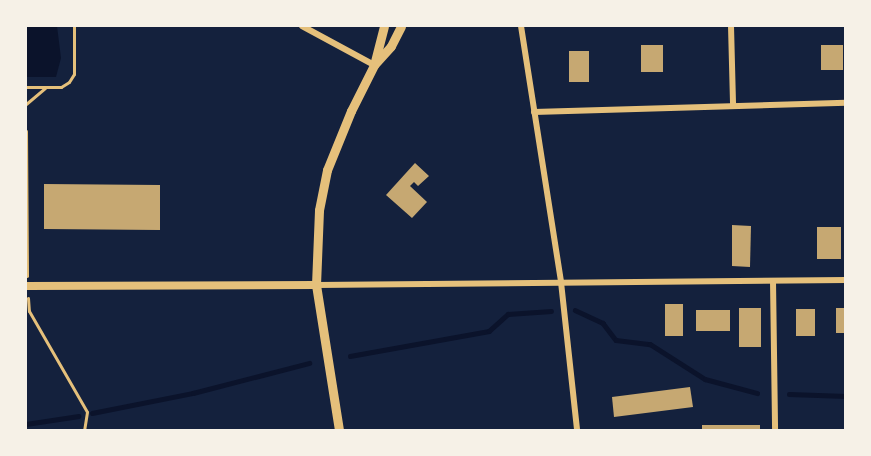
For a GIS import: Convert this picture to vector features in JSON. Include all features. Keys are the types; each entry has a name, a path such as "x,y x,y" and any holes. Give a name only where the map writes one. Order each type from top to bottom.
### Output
{"main road":[{"path":"339,430 316,285 316,228 327,170 374,65 384,26"},
{"path":"374,65 392,46 401,26"}],"street":[{"path":"302,26 374,65"},
{"path":"520,26 561,282 577,430"},
{"path":"731,26 733,104"},
{"path":"534,112 733,104 846,103"},
{"path":"773,280 775,430"},
{"path":"26,286 846,280"}],"path":[{"path":"26,87 61,87 74,74 74,26"},
{"path":"26,104 47,87"},
{"path":"26,131 26,286 29,311 87,412 84,430"}],"water":[{"path":"26,26 57,26 61,58 56,77 26,77"}],"building":[{"path":"641,45 663,45 663,72 641,72"},
{"path":"821,45 843,45 843,70 821,70"},
{"path":"569,51 589,51 589,82 569,82"},
{"path":"415,163 429,176 418,186 414,182 410,186 427,202 412,218 386,195"},
{"path":"44,184 160,185 160,230 44,229"},
{"path":"732,225 751,226 750,267 732,266"},
{"path":"817,227 841,227 841,259 817,259"},
{"path":"665,304 683,304 683,336 665,336"},
{"path":"739,308 761,308 761,347 739,347"},
{"path":"836,308 846,308 846,333 836,333"},
{"path":"796,309 815,309 815,336 796,336"},
{"path":"696,310 730,310 730,331 696,331"},
{"path":"690,387 693,407 614,417 612,397"},
{"path":"702,425 760,425 760,430 702,430"}],"waterway":[{"path":"575,310 603,323 616,340 650,344 705,379 757,393"},
{"path":"350,356 489,331 508,314 551,311"},
{"path":"92,413 193,393 309,363"},
{"path":"789,394 846,396"},
{"path":"26,424 78,416"}]}
